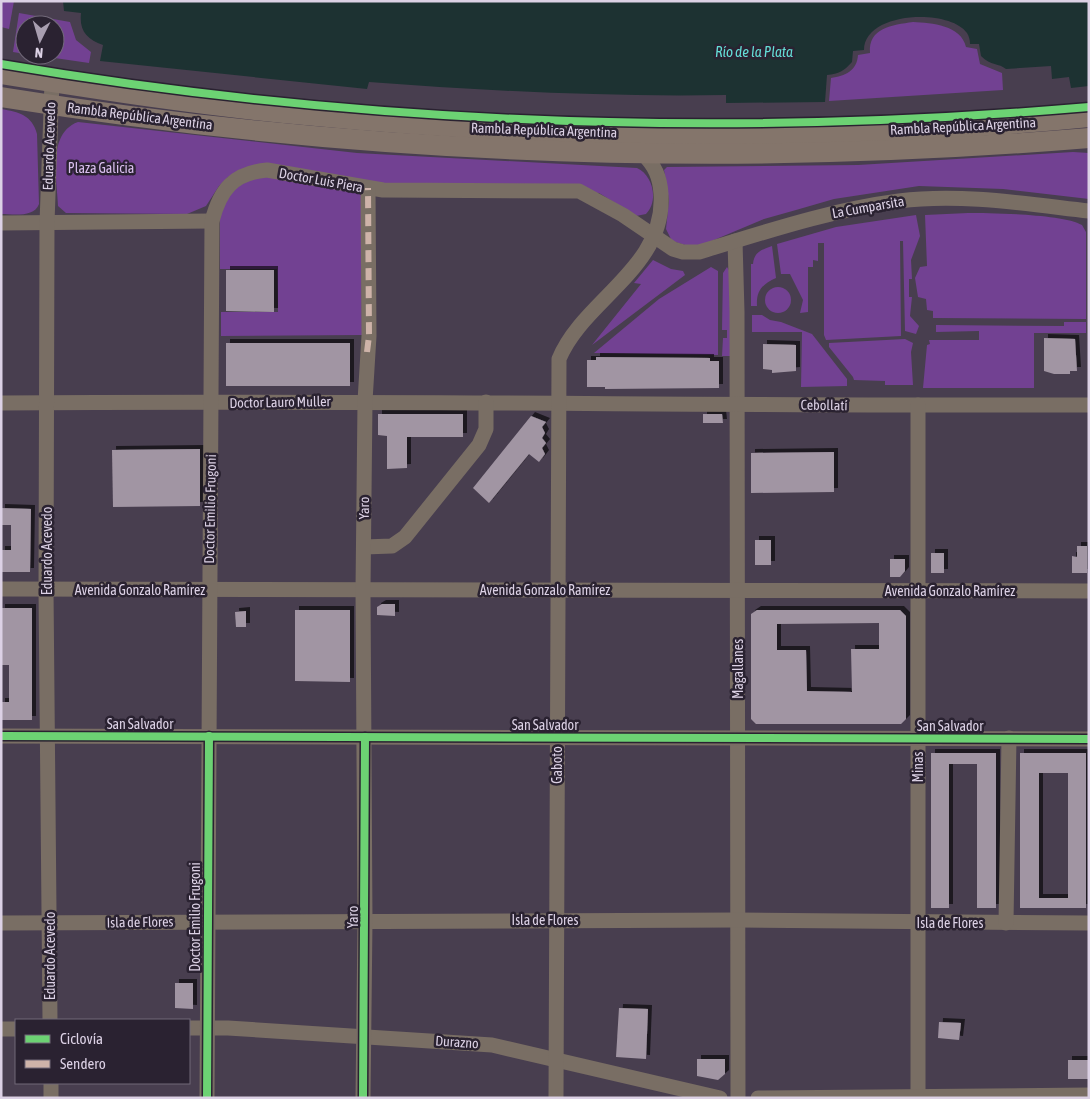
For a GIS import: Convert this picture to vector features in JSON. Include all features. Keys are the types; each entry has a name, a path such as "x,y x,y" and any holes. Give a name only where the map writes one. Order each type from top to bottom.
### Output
{"main road":[{"name":"Rambla República Argentina","path":"1,74 305,116 548,131 686,135 809,133 927,129 1089,117"},
{"name":"Rambla República Argentina","path":"1,97 220,127 454,147 643,154 901,150 1089,138"}],"street":[{"name":"Eduardo Acevedo","path":"50,1019 46,590 47,223 52,82"},
{"path":"643,154 657,170 661,189 660,213 654,238"},
{"name":"Doctor Luis Piera","path":"212,221 221,195 229,184 255,171 286,173 368,188 579,190 623,215 654,238"},
{"name":"Yaro","path":"363,1098 365,737 363,590 365,401 369,336 368,188"},
{"name":"La Cumparsita","path":"654,238 673,250 699,252 819,216 900,201 966,200 1089,211"},
{"path":"1,223 212,221"},
{"name":"Doctor Emilio Frugoni","path":"207,1098 212,221"},
{"name":"Gaboto","path":"556,1098 559,359 563,348 630,272 654,238"},
{"name":"Magallanes","path":"735,241 738,590 738,1098"},
{"name":"Doctor Lauro Muller","path":"1,403 365,401 559,403"},
{"path":"364,546 392,546 405,537 479,445 486,429 486,402"},
{"name":"Cebollatí","path":"559,403 918,406 1089,405"},
{"name":"Minas","path":"918,406 918,1097"},
{"name":"Avenida Gonzalo Ramírez","path":"1,589 1089,591"},
{"name":"San Salvador","path":"1,736 1089,739"},
{"path":"1006,923 1009,738"},
{"name":"Isla de Flores","path":"1,923 557,920 1089,923"},
{"name":"Durazno","path":"190,1028 208,1027 492,1045 720,1098"},
{"path":"1,1029 15,1029"},
{"path":"51,1084 51,1098"},
{"path":"758,1098 1089,1095"},
{"path":"728,1098 747,1098"}],"green space":[{"path":"1,1 14,1 9,29 1,27"},
{"path":"65,21 70,22 76,40 91,52 89,63 65,60"},
{"path":"913,22 945,27 958,34 966,47 977,49 980,64 1002,73 1003,90 829,101 831,78 841,76 853,69 858,55 870,53 870,45 877,33 883,29"},
{"path":"1,109 24,116 32,122 37,134 39,204 33,211 28,213 17,215 1,214"},
{"name":"Plaza Galicia","path":"78,122 357,153 637,168 647,176 653,196 650,209 646,214 636,216 599,193 375,184 276,167 228,177 219,186 206,206 187,214 66,213 58,206 56,158 62,136 68,128"},
{"path":"1073,152 1089,153 1089,199 1003,189 919,186 834,199 764,219 695,248 672,241 666,229 669,200 664,170 667,167 858,165"},
{"path":"259,175 361,192 362,335 221,336 221,312 278,312 277,269 220,269 220,208 228,191"},
{"path":"968,213 1044,216 1073,221 1082,225 1086,232 1086,319 933,318 933,311 927,310 926,299 918,297 915,278 920,267 927,266 925,215"},
{"path":"916,215 920,236 911,260 912,279 909,279 909,297 912,297 910,316 919,326 916,334 905,331 903,241 900,241 901,336 826,340 824,335 824,243 818,243 818,261 813,260 813,267 808,267 808,312 800,313 803,300 790,274 781,274 777,244 836,227"},
{"path":"772,246 776,278 761,288 757,306 751,306 751,264 753,264 759,252"},
{"path":"653,260 671,269 683,271 685,275 592,345 641,284 634,283"},
{"path":"711,267 718,271 718,355 594,353 659,299"},
{"path":"727,267 730,272 730,356 722,356 723,338 727,338 727,330 722,330 723,273"},
{"path":"778,287 788,290 791,300 788,310 778,313 768,310 765,300 768,290"},
{"path":"752,315 762,315 770,320 781,322 812,334 847,379 847,386 801,387 802,332 752,332"},
{"path":"1064,322 1086,322 1086,333 1034,333 1034,388 923,388 929,340 979,340 979,331 936,332 936,325 1064,326"},
{"path":"905,339 913,343 911,352 913,385 885,385 885,381 854,380 829,347 829,343"}],"water":[{"name":"Río de la Plata","path":"63,1 1089,1 1089,86 1071,88 1069,77 1052,79 1051,66 1006,69 991,63 981,56 979,44 970,44 967,33 958,25 927,17 892,21 878,27 868,37 864,50 853,51 852,62 846,68 841,72 827,75 825,102 726,103 726,95 548,93 369,82 367,89 100,61 103,45 85,34 81,25 81,13 64,11"}],"building":[{"path":"226,270 274,270 274,312 226,311"},
{"path":"1044,338 1075,339 1077,371 1070,371 1070,374 1054,374 1044,371"},
{"path":"226,343 350,343 350,386 226,386"},
{"path":"763,344 796,345 796,371 772,373 772,370 763,369"},
{"path":"596,357 710,358 710,361 719,361 719,388 605,389 605,387 587,387 587,360 596,360"},
{"path":"378,414 463,414 463,437 407,437 407,468 387,469 387,436 378,435"},
{"path":"703,414 722,414 723,423 703,423"},
{"path":"531,416 546,422 542,427 545,433 542,438 546,443 542,448 545,454 539,462 529,454 489,503 473,488"},
{"path":"200,449 200,506 113,507 112,450"},
{"path":"834,452 834,492 751,493 751,453"},
{"path":"1,508 31,509 30,572 1,572 1,550 11,550 11,525 1,525"},
{"path":"755,540 771,540 771,565 755,565"},
{"path":"1077,546 1087,546 1087,573 1072,573 1072,556 1077,557"},
{"path":"931,553 944,553 944,573 931,573"},
{"path":"890,559 905,559 905,571 900,577 890,577"},
{"path":"382,604 395,604 395,616 377,615 377,607"},
{"path":"1,608 32,608 32,720 1,720 1,702 9,702 9,665 1,665"},
{"path":"295,610 350,610 350,682 295,681"},
{"path":"757,610 900,610 906,616 906,719 901,724 756,724 751,719 751,614","holes":["879,623 879,649 851,649 852,692 807,691 806,650 777,650 777,624"]},
{"path":"246,611 246,627 236,627 235,612"},
{"path":"931,753 996,753 996,908 977,908 977,764 949,764 949,908 931,908"},
{"path":"1020,753 1086,753 1086,908 1020,908","holes":["1039,773 1068,773 1068,898 1039,898"]},
{"path":"175,983 193,983 193,1009 175,1008"},
{"path":"619,1008 648,1009 646,1059 616,1057"},
{"path":"939,1022 961,1023 959,1040 938,1038"},
{"path":"697,1059 725,1059 725,1074 718,1080 697,1076"},
{"path":"1068,1060 1089,1060 1089,1079 1068,1079"}],"marked path":[{"path":"367,352 369,336 368,188"}],"cycle path":[{"path":"1,64 136,85 272,101 408,113 544,120 680,123 816,122 953,117 1089,107"},
{"path":"1,736 1089,739"},
{"path":"207,1098 209,736"},
{"path":"363,1098 365,737"}]}
